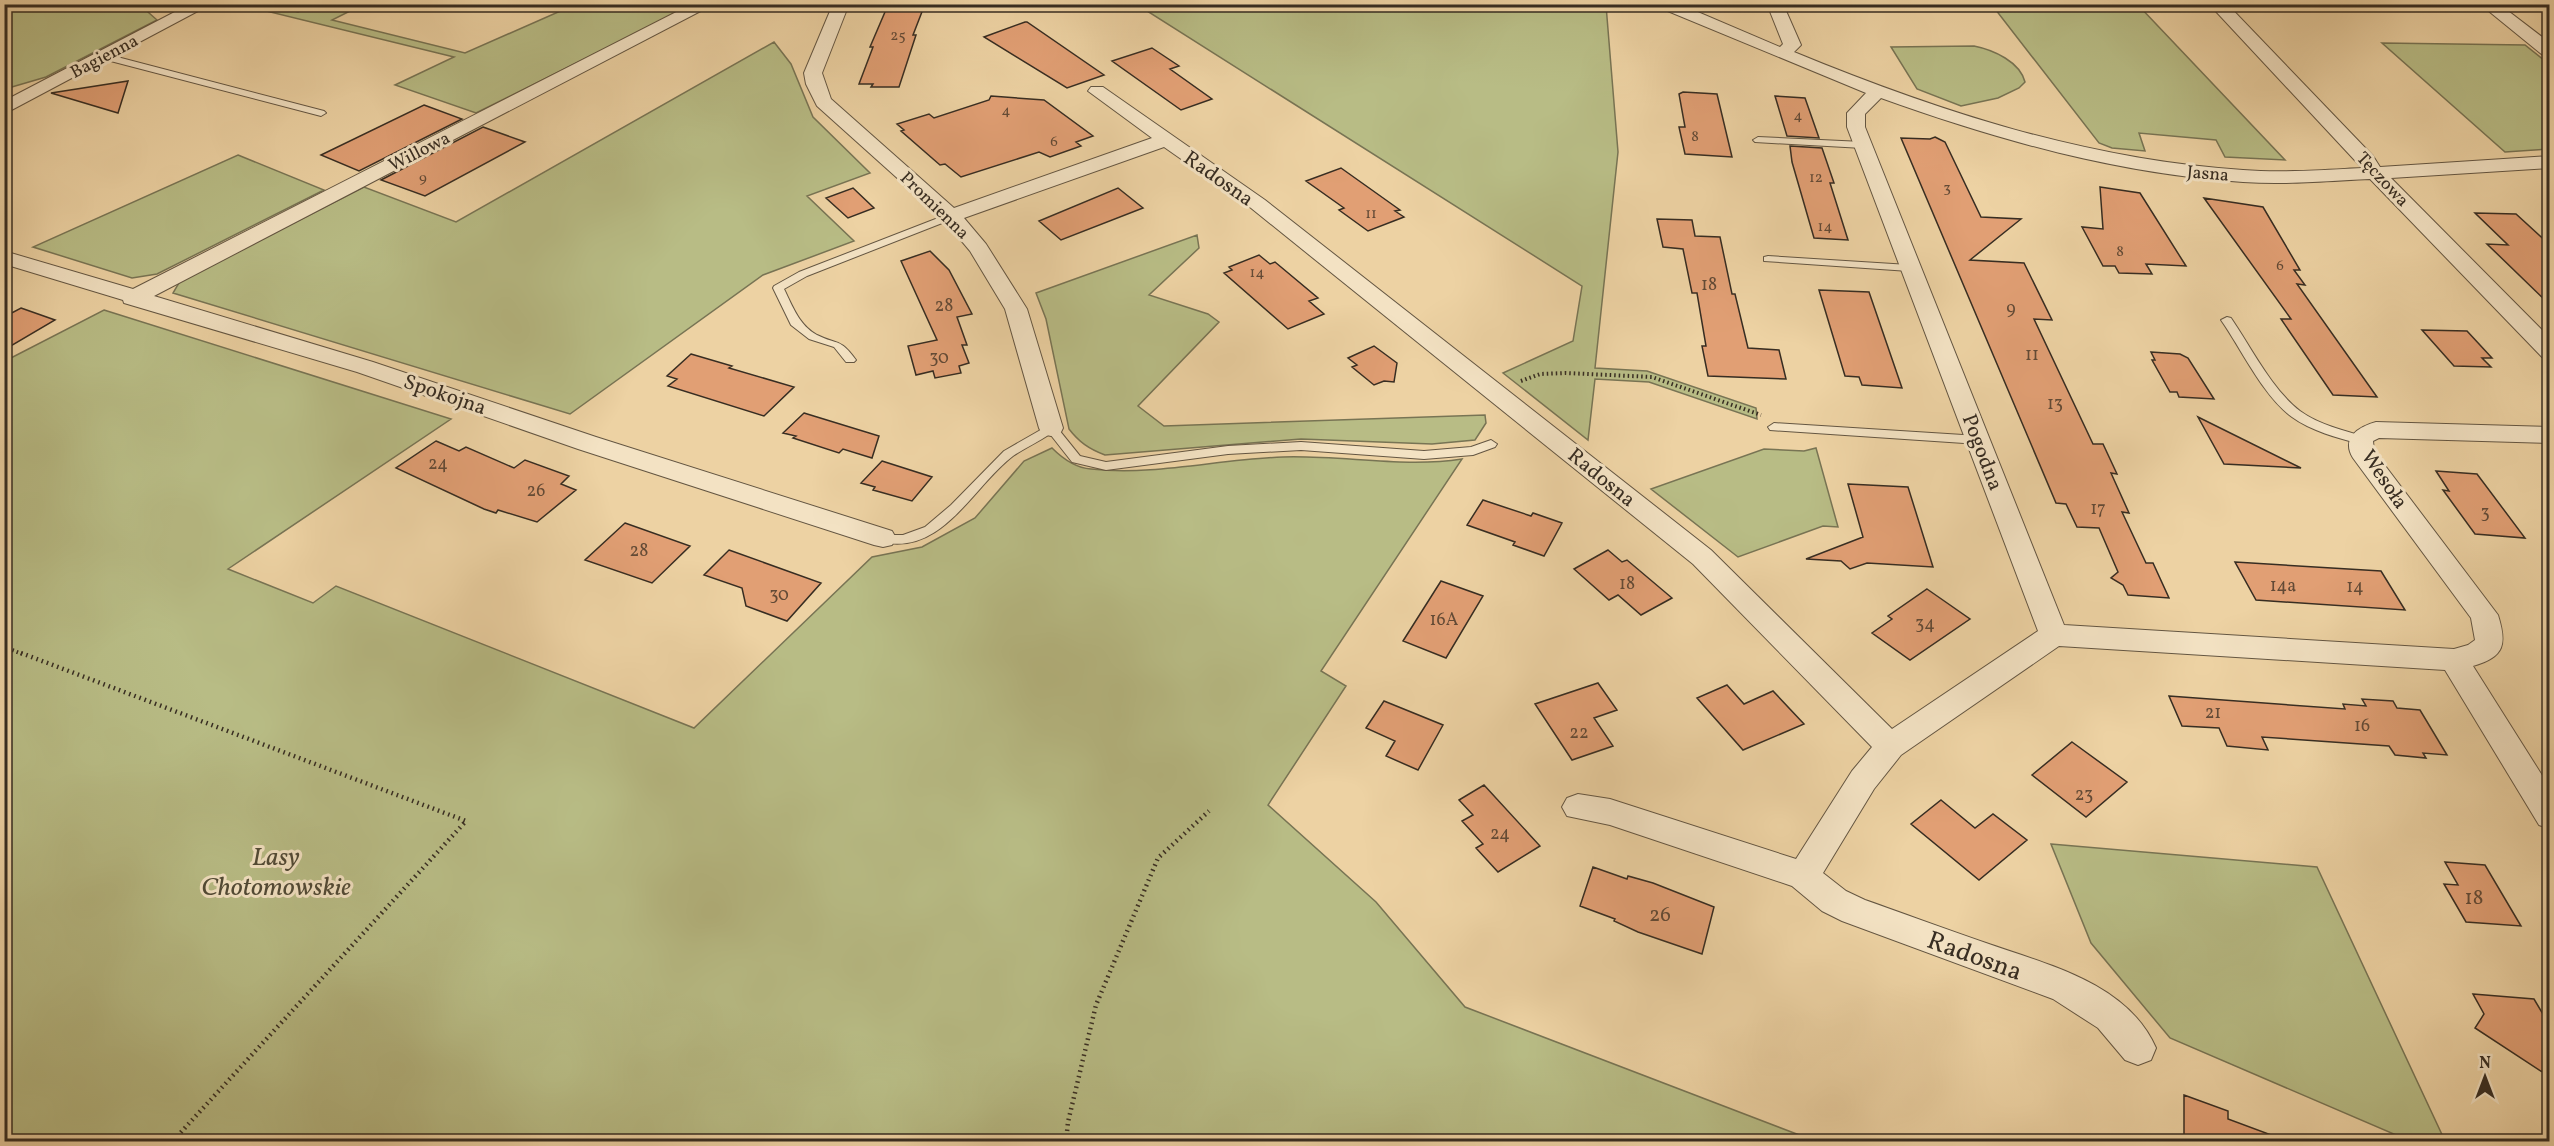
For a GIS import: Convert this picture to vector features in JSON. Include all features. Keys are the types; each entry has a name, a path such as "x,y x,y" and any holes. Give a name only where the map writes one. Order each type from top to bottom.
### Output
{"street":[{"name":"Bagienna","path":"4,108 203,4"},
{"name":"Willowa","path":"132,298 706,4"},
{"name":"Promienna","path":"841,4 813,72 815,84 824,102 951,216 979,248 1016,309 1051,428"},
{"name":"Jasna","path":"1664,4 1877,92 1971,124 2070,152 2167,169 2255,176 2375,173 2550,162"},
{"path":"1775,4 1792,45 1782,54"},
{"name":"Tęczowa","path":"2217,4 2366,160 2375,173 2550,352"},
{"path":"2488,4 2550,52"},
{"name":"Radosna","path":"1097,91 1258,204 1702,557 1890,746"},
{"name":"Pogodna","path":"1877,92 1854,117 1863,146 2054,635"},
{"name":"Radosna","path":"951,216 1165,140"},
{"name":"Spokojna","path":"4,257 132,298 365,367 587,443 883,538"},
{"name":"Wesoła","path":"2054,635 2454,660 2477,654 2489,645 2489,632 2484,615 2362,452 2361,440 2365,435 2376,430 2550,435"},
{"path":"1803,876 1863,780 1890,746 2054,635"},
{"path":"2454,660 2550,816"},
{"name":"Radosna","path":"1578,807 1610,812 1803,876 1833,901 1854,911 2065,987 2110,1016 2138,1048"}],"lane":[{"path":"102,56 321,113"},
{"path":"1758,140 1863,146"},
{"path":"850,360 838,345 813,337 795,323 778,288 803,274 951,216"},
{"path":"1768,259 1909,268"},
{"path":"2227,320 2283,402 2296,414 2317,425 2361,440"},
{"path":"1774,427 1979,440"},
{"path":"883,538 903,540 930,531 956,508 1008,454 1051,428 1076,459 1106,466 1228,450 1301,446 1424,455 1473,451 1491,444"}],"path":[{"path":"1496,393 1540,374 1653,377 1763,416 1774,427"},
{"path":"4,647 466,821 172,1142"},
{"path":"1065,1142 1096,1005 1158,858 1209,811"}],"green space":[{"path":"5,4 140,5 157,20 46,77 5,89"},
{"path":"242,5 270,5 298,12 313,5 362,5 332,20 465,53 574,5 693,5 476,113 395,85 454,57"},
{"path":"1165,5 1606,5 1618,152 1595,368 1647,371 1756,408 1757,419 1649,382 1595,379 1588,440 1503,373 1573,341 1582,286 1147,11"},
{"path":"1992,5 2138,5 2285,160 2225,157 2216,140 2139,133 2145,151 2112,148 2099,143"},
{"path":"774,42 791,64 813,117 870,173 807,196 854,241 763,275 570,414 173,293 180,281 364,187 456,222"},
{"path":"2382,43 2525,45 2549,64 2549,149 2505,152"},
{"path":"1974,46 1990,50 2005,58 2018,68 2025,82 2019,88 1998,98 1961,106 1917,89 1891,47"},
{"path":"238,155 324,190 157,274 132,278 33,247"},
{"path":"1197,235 1199,248 1149,295 1208,314 1219,322 1138,406 1164,426 1485,415 1486,423 1475,440 1432,444 1301,439 1105,455 1085,445 1069,429 1046,319 1036,293"},
{"name":"Lasy Chotomowskie","path":"104,310 451,419 228,569 313,603 336,586 694,728 872,557 922,547 975,518 1024,461 1052,448 1065,459 1080,467 1115,471 1163,469 1283,457 1395,462 1462,459 1321,671 1346,686 1268,805 1376,902 1465,1007 1815,1141 5,1141 5,361"},
{"path":"1816,448 1838,527 1823,526 1738,557 1651,489 1764,449 1804,451"},
{"path":"2051,844 2317,867 2445,1141 2410,1141 2170,1038 2091,943"}],"building":[{"path":"925,4 913,35 916,35 899,87 871,87 873,84 859,84 873,47 870,47 888,5"},
{"path":"1025,22 1104,75 1067,88 984,37"},
{"path":"1152,48 1179,66 1170,69 1212,99 1181,110 1112,61"},
{"path":"128,81 118,113 51,93"},
{"path":"1683,92 1717,94 1732,157 1685,154 1679,127 1685,127 1679,94"},
{"path":"991,96 1044,100 1093,136 1076,142 1081,146 1050,157 1039,152 961,177 945,164 940,165 901,131 904,130 897,124 929,114 934,118 989,100"},
{"path":"1775,96 1805,98 1819,138 1787,136"},
{"path":"424,105 462,119 359,171 321,155"},
{"path":"483,127 525,142 425,196 381,180"},
{"path":"1935,137 1945,142 1981,217 2021,219 1970,260 2024,263 2052,320 2034,319 2093,444 2103,444 2117,474 2111,473 2129,513 2122,512 2146,563 2153,563 2169,598 2128,595 2123,585 2111,578 2118,572 2099,528 2077,527 2066,504 2056,503 1901,138 1930,139"},
{"path":"1790,146 1822,148 1834,183 1830,183 1848,240 1814,238 1792,162"},
{"path":"1341,168 1400,210 1395,211 1404,217 1368,231 1339,210 1344,208 1306,181"},
{"path":"2100,187 2140,193 2186,266 2146,264 2152,274 2119,273 2115,266 2103,266 2082,227 2103,229"},
{"path":"853,188 874,208 848,218 826,198"},
{"path":"1118,188 1143,208 1061,240 1039,221"},
{"path":"2204,198 2263,207 2300,270 2294,270 2305,285 2297,284 2377,397 2333,395 2281,319 2291,319"},
{"path":"2475,213 2516,214 2550,245 2550,305 2487,244 2508,245"},
{"path":"1657,219 1692,220 1695,236 1720,237 1732,294 1735,294 1748,348 1779,350 1786,379 1708,376 1702,346 1706,346 1697,293 1692,293 1683,249 1663,247"},
{"path":"930,251 949,270 972,314 957,317 967,345 962,345 969,363 959,366 961,373 935,378 933,371 916,375 908,346 937,340 901,261"},
{"path":"1259,255 1270,264 1275,262 1318,298 1309,301 1324,314 1288,329 1224,273 1232,270 1229,267"},
{"path":"1819,290 1869,292 1902,388 1862,385 1859,377 1845,376"},
{"path":"21,308 55,320 4,350 4,317"},
{"path":"2422,330 2467,331 2492,358 2482,358 2491,367 2454,366"},
{"path":"1374,346 1397,363 1394,382 1384,381 1374,385 1352,367 1357,365 1348,358"},
{"path":"2151,352 2180,354 2188,358 2214,399 2179,397 2177,392 2170,392 2152,360 2155,360"},
{"path":"691,354 794,387 764,416 668,386 677,379 667,376"},
{"path":"804,413 879,436 872,458 843,449 839,453 783,433"},
{"path":"2198,417 2301,468 2224,464"},
{"path":"436,441 459,451 466,447 514,468 525,460 569,476 561,484 576,490 537,522 498,510 496,513 484,509 396,468"},
{"path":"882,461 932,477 912,501 873,490 875,487 861,483"},
{"path":"2436,471 2477,474 2525,538 2475,534 2443,490 2449,491"},
{"path":"1848,484 1908,487 1933,567 1867,563 1850,569 1841,561 1806,559 1863,537"},
{"path":"1483,500 1531,516 1533,513 1562,523 1544,556 1513,545 1515,542 1467,525"},
{"path":"625,523 690,546 652,583 585,560"},
{"path":"729,550 821,583 787,621 746,606 742,588 704,575"},
{"path":"1608,550 1622,562 1627,560 1672,598 1641,615 1618,595 1609,600 1574,569"},
{"path":"2235,562 2381,571 2405,610 2256,600"},
{"path":"1441,581 1483,596 1446,658 1403,641"},
{"path":"1927,589 1970,619 1910,660 1872,633 1892,619 1888,616"},
{"path":"1598,683 1617,710 1594,718 1613,746 1572,760 1535,704"},
{"path":"1727,685 1744,704 1773,691 1804,724 1743,750 1697,698"},
{"path":"2169,696 2345,709 2343,704 2366,706 2362,699 2393,701 2397,708 2420,710 2447,755 2423,753 2426,758 2395,755 2389,746 2262,737 2268,750 2227,746 2219,728 2182,726"},
{"path":"1384,701 1443,725 1418,770 1386,756 1395,741 1366,728"},
{"path":"2072,742 2127,782 2086,817 2032,775"},
{"path":"1484,785 1540,846 1498,872 1476,848 1483,844 1462,821 1473,815 1459,800"},
{"path":"1941,800 1975,828 1993,814 2027,840 1979,880 1911,824"},
{"path":"2445,862 2485,865 2521,926 2466,922 2444,884 2458,885"},
{"path":"1593,867 1627,879 1628,876 1653,883 1714,907 1702,954 1638,932 1614,921 1615,919 1580,906"},
{"path":"2473,994 2534,999 2550,1026 2550,1077 2475,1028 2484,1014"},
{"path":"2184,1095 2228,1111 2228,1119 2282,1139 2282,1142 2184,1142"}]}
